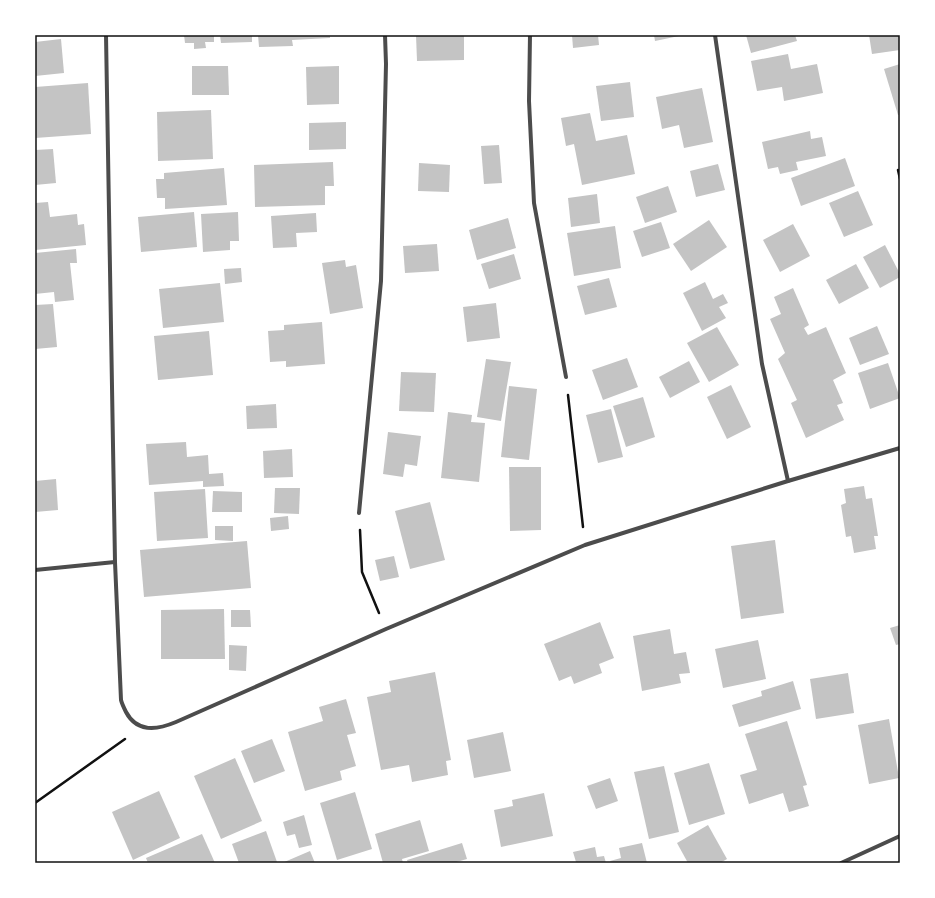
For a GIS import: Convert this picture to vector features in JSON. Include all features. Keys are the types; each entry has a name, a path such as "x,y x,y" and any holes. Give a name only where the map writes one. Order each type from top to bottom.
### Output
{"street":[{"path":"106,35 115,562 121,700 125,712 132,721 142,728 164,727 386,629 585,545 788,481 900,448"},
{"path":"359,513 381,281 386,64 385,35"},
{"path":"530,35 529,101 534,203 566,376"},
{"path":"715,35 762,364 788,481"},
{"path":"35,570 115,562"},
{"path":"840,863 900,836"}],"path":[{"path":"898,170 900,179"},
{"path":"566,376 585,545"},
{"path":"359,513 362,572 386,629"},
{"path":"35,803 142,728"}],"building":[{"path":"184,35 214,35 214,42 205,42 206,48 194,49 194,43 185,43"},
{"path":"220,35 252,35 252,42 221,43"},
{"path":"258,35 330,35 330,38 292,40 293,46 259,47"},
{"path":"416,35 464,35 464,60 417,61"},
{"path":"572,35 598,35 599,45 573,48"},
{"path":"654,35 679,35 679,36 655,41"},
{"path":"746,35 795,35 797,41 751,53"},
{"path":"869,35 900,35 900,50 872,54"},
{"path":"61,39 64,73 35,76 35,42"},
{"path":"788,54 791,69 817,64 823,93 784,101 782,87 757,91 751,61"},
{"path":"900,64 900,115 898,115 884,69"},
{"path":"192,66 228,66 229,95 192,95"},
{"path":"339,66 339,104 307,105 306,67"},
{"path":"630,82 634,117 601,121 596,86"},
{"path":"88,83 91,134 35,138 35,87"},
{"path":"702,88 713,142 684,148 679,125 662,129 656,97"},
{"path":"211,110 213,159 158,161 157,112"},
{"path":"590,113 596,141 627,135 635,174 582,185 574,144 566,146 561,118"},
{"path":"346,122 346,149 309,150 309,123"},
{"path":"810,131 811,139 822,137 826,156 796,162 798,170 780,174 778,167 768,169 762,142"},
{"path":"499,145 502,183 484,184 481,146"},
{"path":"53,149 56,183 35,185 35,150"},
{"path":"845,158 855,186 801,206 791,178"},
{"path":"333,162 334,186 325,186 325,205 255,207 254,165"},
{"path":"419,163 450,165 449,192 418,191"},
{"path":"718,164 725,190 696,197 690,171"},
{"path":"224,168 227,205 165,209 165,198 157,198 156,179 164,179 164,173"},
{"path":"668,186 677,212 645,223 636,197"},
{"path":"858,191 873,225 844,237 829,203"},
{"path":"597,194 600,223 571,227 568,198"},
{"path":"48,202 50,217 77,214 78,225 84,224 86,245 35,250 35,203"},
{"path":"194,212 197,247 141,252 138,217"},
{"path":"238,212 239,241 230,241 230,250 203,252 201,214"},
{"path":"316,213 317,232 296,233 297,247 273,248 271,216"},
{"path":"508,218 516,248 477,260 469,230"},
{"path":"709,220 727,247 691,271 673,244"},
{"path":"661,222 670,248 642,257 633,231"},
{"path":"793,224 810,256 780,272 763,240"},
{"path":"615,226 621,268 574,276 567,233"},
{"path":"437,244 439,271 405,273 403,246"},
{"path":"885,245 900,274 900,277 880,288 863,257"},
{"path":"76,249 77,263 70,263 74,300 55,302 54,292 35,294 35,253"},
{"path":"514,254 521,279 489,289 481,264"},
{"path":"345,260 346,267 356,265 363,308 330,314 322,263"},
{"path":"856,264 869,288 839,304 826,280"},
{"path":"241,268 242,282 225,284 224,269"},
{"path":"609,278 617,307 585,315 577,286"},
{"path":"705,282 713,299 723,294 728,303 719,307 726,318 702,331 683,293"},
{"path":"220,283 224,322 163,328 159,289"},
{"path":"793,288 809,325 804,328 808,335 826,327 846,373 833,380 843,403 837,405 844,420 806,438 791,403 797,400 778,359 785,353 770,319 781,314 774,297"},
{"path":"496,303 500,338 467,342 463,307"},
{"path":"53,304 57,347 35,349 35,305"},
{"path":"322,322 325,364 286,367 286,361 270,362 268,331 284,330 284,325"},
{"path":"877,326 889,354 860,365 849,338"},
{"path":"717,327 739,365 709,382 687,343"},
{"path":"209,331 213,375 158,380 154,336"},
{"path":"627,358 638,387 603,400 592,370"},
{"path":"486,359 511,362 501,421 477,417"},
{"path":"689,361 700,382 670,398 659,377"},
{"path":"888,363 900,398 870,409 858,373"},
{"path":"401,372 436,373 434,412 399,411"},
{"path":"731,385 751,427 727,439 707,397"},
{"path":"509,386 537,389 529,460 501,457"},
{"path":"643,397 655,437 626,447 613,406"},
{"path":"276,404 277,428 247,429 246,406"},
{"path":"611,409 623,457 598,463 586,415"},
{"path":"448,412 472,415 471,422 485,423 479,482 441,478"},
{"path":"388,432 421,436 417,466 405,464 403,477 383,474"},
{"path":"186,442 187,457 208,455 209,474 223,473 224,486 203,487 203,481 149,485 146,444"},
{"path":"292,449 293,477 264,478 263,451"},
{"path":"509,467 541,467 541,530 510,531"},
{"path":"56,479 58,510 35,512 35,481"},
{"path":"864,486 866,499 872,498 878,536 874,536 876,549 854,553 851,536 846,537 841,505 846,503 844,489"},
{"path":"275,488 300,488 299,514 274,513"},
{"path":"205,489 208,538 157,541 154,492"},
{"path":"213,491 242,492 242,512 212,512"},
{"path":"430,502 445,560 410,569 395,511"},
{"path":"288,516 289,529 271,531 270,518"},
{"path":"215,526 233,526 233,541 215,540"},
{"path":"775,540 784,613 741,619 731,546"},
{"path":"247,541 251,588 144,597 140,550"},
{"path":"394,556 399,577 380,581 375,560"},
{"path":"224,609 225,659 161,659 161,610"},
{"path":"231,610 250,610 251,627 231,627"},
{"path":"600,622 614,658 599,664 602,673 574,684 571,676 559,681 544,644"},
{"path":"900,625 900,644 896,645 890,628"},
{"path":"670,629 674,654 686,652 690,673 679,674 681,683 642,691 633,636"},
{"path":"758,640 766,679 723,688 715,649"},
{"path":"229,645 247,646 246,671 229,670"},
{"path":"435,672 451,760 446,761 448,775 412,782 409,765 381,770 367,697 391,692 389,681"},
{"path":"848,673 854,713 816,719 810,679"},
{"path":"793,681 801,709 739,727 732,705 762,696 761,691"},
{"path":"346,699 356,733 347,735 356,766 340,771 342,780 305,791 288,732 323,721 319,707"},
{"path":"889,719 899,778 869,784 858,725"},
{"path":"787,721 807,785 803,786 809,806 789,812 783,793 749,804 740,775 757,770 745,734"},
{"path":"503,732 511,771 474,778 467,740"},
{"path":"272,739 285,771 254,783 241,751"},
{"path":"235,758 262,821 221,839 194,776"},
{"path":"709,763 725,814 689,825 674,773"},
{"path":"664,766 679,832 649,839 634,772"},
{"path":"610,778 618,801 596,809 587,786"},
{"path":"159,791 180,838 133,860 112,812"},
{"path":"355,792 372,849 337,860 320,803"},
{"path":"544,793 553,836 501,847 494,810 513,806 512,800"},
{"path":"304,815 312,845 299,848 295,834 287,836 283,822"},
{"path":"420,820 429,851 402,859 403,863 383,863 375,834"},
{"path":"708,825 727,859 720,863 688,863 677,843"},
{"path":"266,831 277,862 239,863 232,844"},
{"path":"202,834 215,863 148,863 146,858"},
{"path":"462,843 467,859 453,863 408,863 407,860"},
{"path":"642,843 647,863 611,863 610,861 621,858 619,848"},
{"path":"595,847 597,857 604,856 606,863 572,863 576,862 573,852"},
{"path":"310,851 315,863 282,863"}]}
